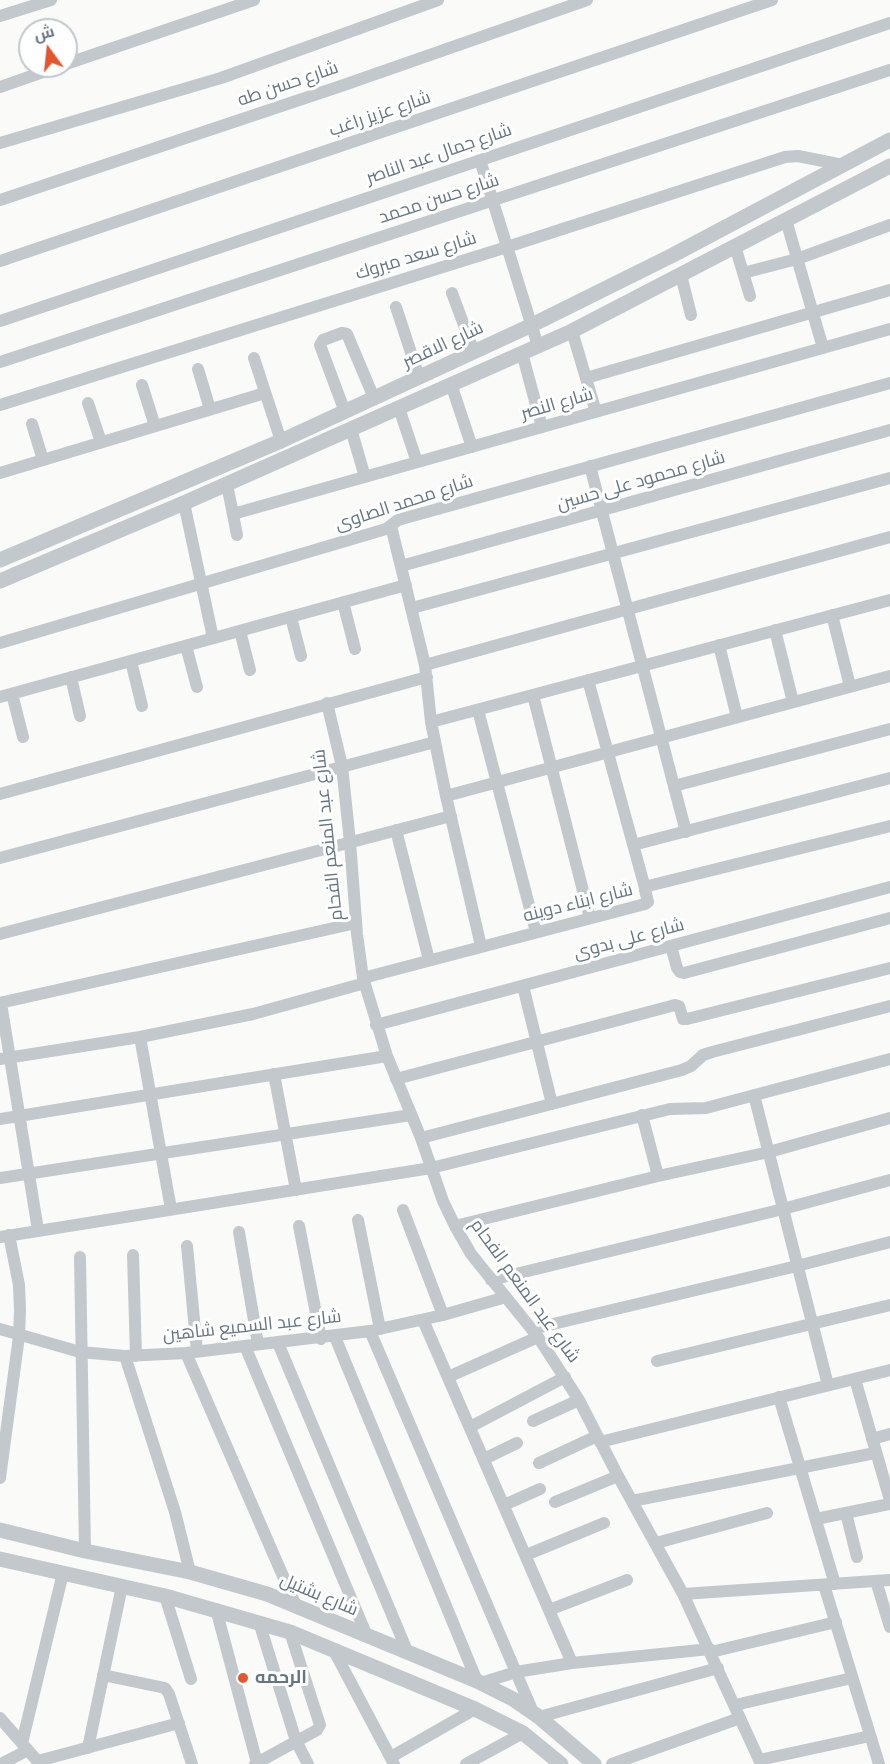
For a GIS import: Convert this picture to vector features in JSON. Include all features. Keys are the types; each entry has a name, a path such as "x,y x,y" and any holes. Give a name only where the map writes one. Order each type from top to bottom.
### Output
{"street":[{"path":"0,16 36,2 51,0"},
{"path":"78,60 254,0"},
{"path":"0,143 221,78 438,0"},
{"name":"شارع حسن طه","path":"0,200 587,0"},
{"name":"شارع عزيز راغب","path":"0,261 772,0"},
{"name":"شارع جمال عبد الناصر","path":"0,321 890,23"},
{"name":"شارع حسن محمد","path":"0,362 890,70"},
{"path":"0,87 26,78"},
{"name":"شارع الاقصر","path":"0,560 281,441 532,325 673,255 890,140"},
{"name":"شارع سعد مبروك","path":"0,405 792,156 843,165"},
{"path":"480,160 538,346"},
{"path":"0,581 184,503 572,331 890,166"},
{"path":"786,220 823,348"},
{"path":"743,273 797,259 890,225"},
{"path":"735,246 750,296"},
{"path":"681,275 691,315"},
{"path":"586,378 890,290"},
{"path":"452,293 474,352"},
{"path":"396,307 418,377"},
{"name":"شارع النصر","path":"233,514 890,329"},
{"path":"572,331 596,412"},
{"path":"345,411 320,345 323,340 342,333 347,334 374,398"},
{"path":"522,353 542,427"},
{"path":"255,358 281,441"},
{"path":"198,369 210,409"},
{"path":"452,384 471,447"},
{"path":"142,385 155,426"},
{"name":"شارع محمد الصاوى","path":"0,643 386,529 398,520 889,386"},
{"path":"0,473 265,393"},
{"path":"88,403 101,442"},
{"path":"399,408 417,462"},
{"path":"32,424 43,460"},
{"path":"351,429 365,477"},
{"name":"شارع محمود على حسين","path":"401,566 890,430"},
{"path":"590,466 686,832"},
{"path":"412,608 890,478"},
{"path":"227,484 237,535"},
{"path":"184,503 213,638"},
{"path":"391,525 426,671 431,722 481,946"},
{"path":"0,794 327,703 627,609 890,537"},
{"path":"23,737 6,695 406,585"},
{"path":"431,722 890,600"},
{"path":"343,602 355,649"},
{"path":"832,615 850,686"},
{"path":"291,616 301,656"},
{"path":"775,630 793,702"},
{"path":"240,631 250,670"},
{"path":"719,645 737,717"},
{"path":"186,646 197,687"},
{"path":"131,661 142,706"},
{"path":"446,796 890,676"},
{"path":"71,677 80,716"},
{"path":"588,680 645,888"},
{"path":"533,695 590,918"},
{"name":"شارع عبد المنعم الفحام","path":"327,703 342,766 356,923 364,980 387,1056 431,1168 455,1226 471,1254 535,1333 579,1400 683,1594 741,1718 759,1763"},
{"path":"478,710 536,932"},
{"path":"674,786 890,729"},
{"path":"0,858 435,742"},
{"path":"633,845 890,778"},
{"path":"0,934 451,816"},
{"name":"شارع ابناء دوينه","path":"5,1059 140,1037 253,1014 429,960 645,904 648,902 645,888 890,826"},
{"path":"396,830 429,960"},
{"name":"شارع على بدوى","path":"376,1025 890,887"},
{"path":"671,946 677,968 684,973 890,918"},
{"path":"38,1230 20,1116 5,1059 0,1003 356,923"},
{"path":"396,1078 675,1005 679,1006 684,1019 890,968"},
{"path":"523,986 552,1104"},
{"path":"421,1138 682,1070 691,1066 703,1055 712,1052 890,1006"},
{"path":"140,1037 171,1209"},
{"path":"0,1119 387,1056"},
{"path":"0,1478 19,1336 19,1285 5,1236 431,1168 642,1115 679,1108 706,1108 890,1059"},
{"path":"274,1074 296,1190"},
{"path":"754,1095 828,1385"},
{"path":"642,1115 658,1176"},
{"path":"0,1178 411,1116"},
{"path":"455,1226 658,1176 768,1152 890,1118"},
{"path":"491,1280 783,1209 890,1180"},
{"path":"404,1210 443,1316"},
{"path":"358,1220 375,1330 516,1672 536,1714 718,1668"},
{"path":"299,1226 321,1339"},
{"path":"239,1232 252,1345 367,1636"},
{"path":"448,1377 535,1333 890,1242"},
{"path":"188,1246 192,1352 296,1606"},
{"path":"133,1255 130,1356 190,1572"},
{"path":"80,1257 85,1551"},
{"name":"شارع عبد السميع شاهين","path":"0,1329 80,1352 130,1356 335,1337 443,1316 506,1297"},
{"path":"657,1361 890,1305"},
{"path":"423,1320 572,1663"},
{"path":"335,1337 479,1682 516,1672 572,1663 710,1651 836,1622"},
{"path":"278,1343 408,1653"},
{"path":"539,1463 599,1438 890,1370"},
{"path":"470,1426 565,1377"},
{"path":"816,1519 846,1513 889,1496 855,1379"},
{"path":"779,1397 816,1519 836,1622 879,1764"},
{"path":"532,1421 579,1400"},
{"path":"872,1439 890,1434"},
{"path":"484,1459 517,1443"},
{"path":"632,1501 875,1453"},
{"path":"555,1502 618,1476"},
{"path":"504,1505 540,1489"},
{"path":"656,1543 767,1513"},
{"path":"846,1513 857,1557"},
{"path":"526,1556 604,1523"},
{"name":"شارع بشتيل","path":"0,1530 85,1551 190,1572 267,1594 479,1682 513,1699 536,1714 594,1764"},
{"path":"0,1559 165,1596 290,1632 475,1709 523,1733 561,1764"},
{"path":"1,1764 25,1747 63,1573"},
{"path":"549,1610 627,1580"},
{"path":"683,1594 890,1580"},
{"path":"876,1581 890,1627"},
{"path":"88,1748 122,1586"},
{"path":"165,1596 191,1679"},
{"path":"216,1609 256,1763 317,1730 321,1725 290,1632"},
{"path":"260,1622 296,1741 308,1764"},
{"path":"333,1649 392,1760 475,1709"},
{"path":"103,1675 165,1688 192,1764"},
{"path":"735,1705 852,1678"},
{"path":"0,1718 39,1763 179,1723"},
{"path":"612,1764 741,1718"},
{"path":"466,1764 523,1733"},
{"path":"759,1763 870,1736"}],"place":[{"name":"الرحمه","path":"243,1678"}]}
